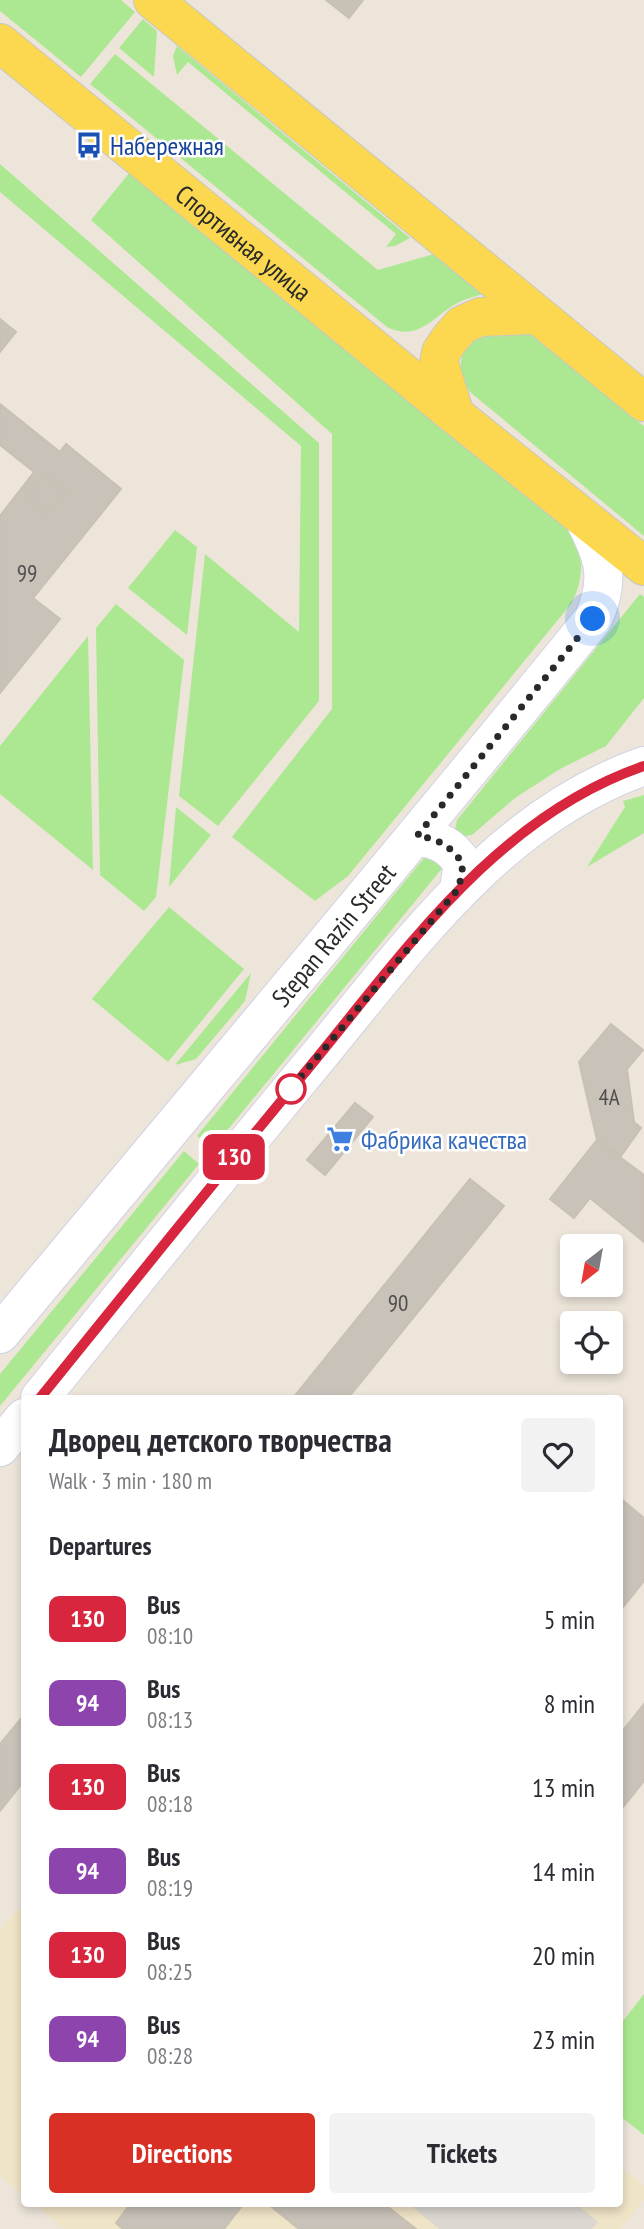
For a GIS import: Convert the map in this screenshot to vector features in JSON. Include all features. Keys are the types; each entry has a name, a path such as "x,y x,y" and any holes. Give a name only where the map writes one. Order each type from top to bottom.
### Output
{"main road":[{"path":"153,0 533,315 644,402"},
{"name":"Спортивная улица","path":"0,43 644,566"},
{"path":"455,415 439,363 441,352 449,340 463,325 480,317 533,315"},
{"name":"Stepan Razin Street","path":"0,1334 198,1093 417,836 593,619 603,597 604,570 601,550 583,517"},
{"path":"42,1395 223,1171 459,888 520,834 614,777 644,766"},
{"path":"417,836 431,838 454,850 463,864 459,888"},
{"path":"0,1447 21,1422"}],"shaded area":[{"path":"21,1906 21,2194 0,2176 0,1931"},
{"path":"623,2168 644,2186 644,2200 620,2229 65,2229 38,2207 623,2207"},
{"path":"413,2207 580,2207 598,2222 592,2229 439,2229"}],"green space":[{"path":"0,0 121,0 135,12 81,77 0,11"},
{"path":"143,19 157,31 154,77 119,48"},
{"path":"177,46 410,238 395,246 386,247 396,234 188,62 177,75 173,56"},
{"path":"115,54 378,270 434,254 483,294 456,304 415,330 406,332 387,327 90,84"},
{"path":"0,164 319,443 319,701 218,826 179,796 205,554 299,632 301,446 0,192"},
{"path":"130,172 567,529 580,556 579,585 571,604 348,876 315,901 232,837 332,709 332,434 91,220"},
{"path":"513,324 535,336 644,426 644,536 470,392 463,377 461,363 472,335"},
{"path":"175,530 197,547 187,635 128,588"},
{"path":"640,594 644,597 644,698 606,746 560,769 515,798 472,835 464,836 455,829 457,820"},
{"path":"116,604 184,660 156,897 144,911 100,875 96,628"},
{"path":"88,636 93,870 0,794 0,746"},
{"path":"644,795 644,833 587,867 625,807 623,801"},
{"path":"176,807 211,835 169,887"},
{"path":"428,853 444,866 212,1149 197,1136"},
{"path":"169,907 244,969 168,1062 92,999"},
{"path":"251,973 245,1001 196,1059 175,1065"},
{"path":"184,1151 199,1164 0,1406 0,1374"},
{"path":"644,1994 644,2135 623,2118 623,2021"}],"building":[{"path":"326,0 363,0 349,18"},
{"path":"0,319 16,332 0,352"},
{"path":"0,404 60,452 66,444 121,489 33,598 60,619 0,693 0,516 34,472 0,445"},
{"path":"45,475 66,492 48,514 27,498"},
{"path":"611,1024 643,1050 627,1069 634,1122 641,1128 621,1156 597,1140 579,1062"},
{"name":"Фабрика качества","path":"355,1103 373,1117 325,1175 307,1160"},
{"path":"597,1140 644,1175 644,1242 590,1198 574,1218 550,1199"},
{"path":"470,1179 504,1206 350,1395 295,1395"},
{"path":"623,1500 644,1518 644,1581 623,1607"},
{"path":"644,1704 644,1781 623,1807 623,1730"},
{"path":"21,1719 21,1785 0,1811 0,1744"},
{"path":"128,2207 241,2207 224,2229 123,2229 116,2223"},
{"path":"272,2207 388,2207 416,2229 299,2229"}],"bus line":[{"name":"130","path":"42,1395 223,1171 459,888 520,834 614,777 644,766"}],"place":[{"name":"Набережная","path":"89,145"},
{"name":"Фабрика качества","path":"340,1139"}],"route":[{"path":"291,1089 288,1092 459,888 463,864 454,850 431,838 417,836 593,619"}]}
